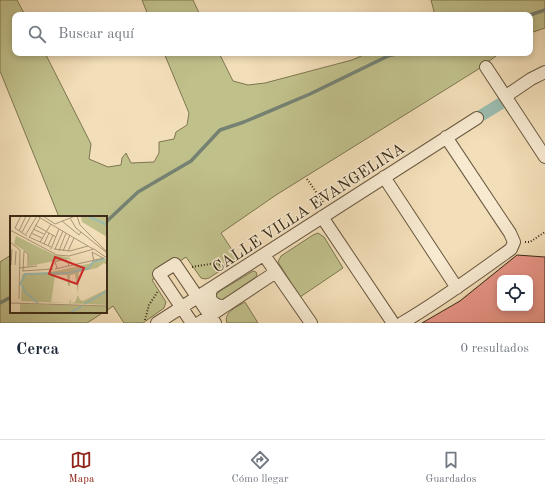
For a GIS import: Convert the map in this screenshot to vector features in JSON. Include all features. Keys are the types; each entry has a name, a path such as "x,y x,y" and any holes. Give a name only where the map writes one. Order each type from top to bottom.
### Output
{"street":[{"path":"486,67 545,157"},
{"path":"506,96 531,79 545,72"},
{"name":"CALLE VILLA EVANGELINA","path":"197,311 264,255 477,118"},
{"path":"402,323 457,288 512,246 510,234 446,137"},
{"path":"384,177 457,288"},
{"path":"326,214 393,323"},
{"path":"264,255 311,323"},
{"name":"CALLE VILLA EVANGELINA","path":"157,323 197,311 276,272"}],"path":[{"path":"307,179 326,214"},
{"path":"512,246 530,242 545,232"}],"green space":[{"path":"0,0 17,0 23,12 12,12 12,56 47,56 91,144 89,159 108,167 121,165 122,158 126,153 131,163 154,162 159,153 159,142 174,139 176,132 187,125 189,113 165,56 220,56 233,81 248,85 265,83 352,60 361,56 496,56 477,70 276,195 221,233 238,259 209,278 201,278 186,257 152,280 166,302 164,308 143,323 124,323 113,306 107,310 107,216 59,216 0,71"},
{"path":"142,0 193,0 199,12 147,12"},
{"path":"431,0 545,0 545,28 533,32 533,12 434,12"},
{"path":"318,233 324,237 343,268 300,297 278,262 281,256"},
{"path":"10,256 10,313 102,313 87,323 0,323 0,262"},
{"path":"253,271 257,274 256,277 220,301 216,299 216,295 220,291"},
{"path":"245,302 258,323 227,323 226,319 229,313"}],"building":[{"path":"517,255 545,257 545,323 422,323 460,301"}],"waterway":[{"path":"533,14 545,10"},
{"path":"107,221 138,192 191,161 220,130 244,122 310,94 388,56"},
{"path":"477,118 508,99"},
{"path":"0,303 10,298"}]}
